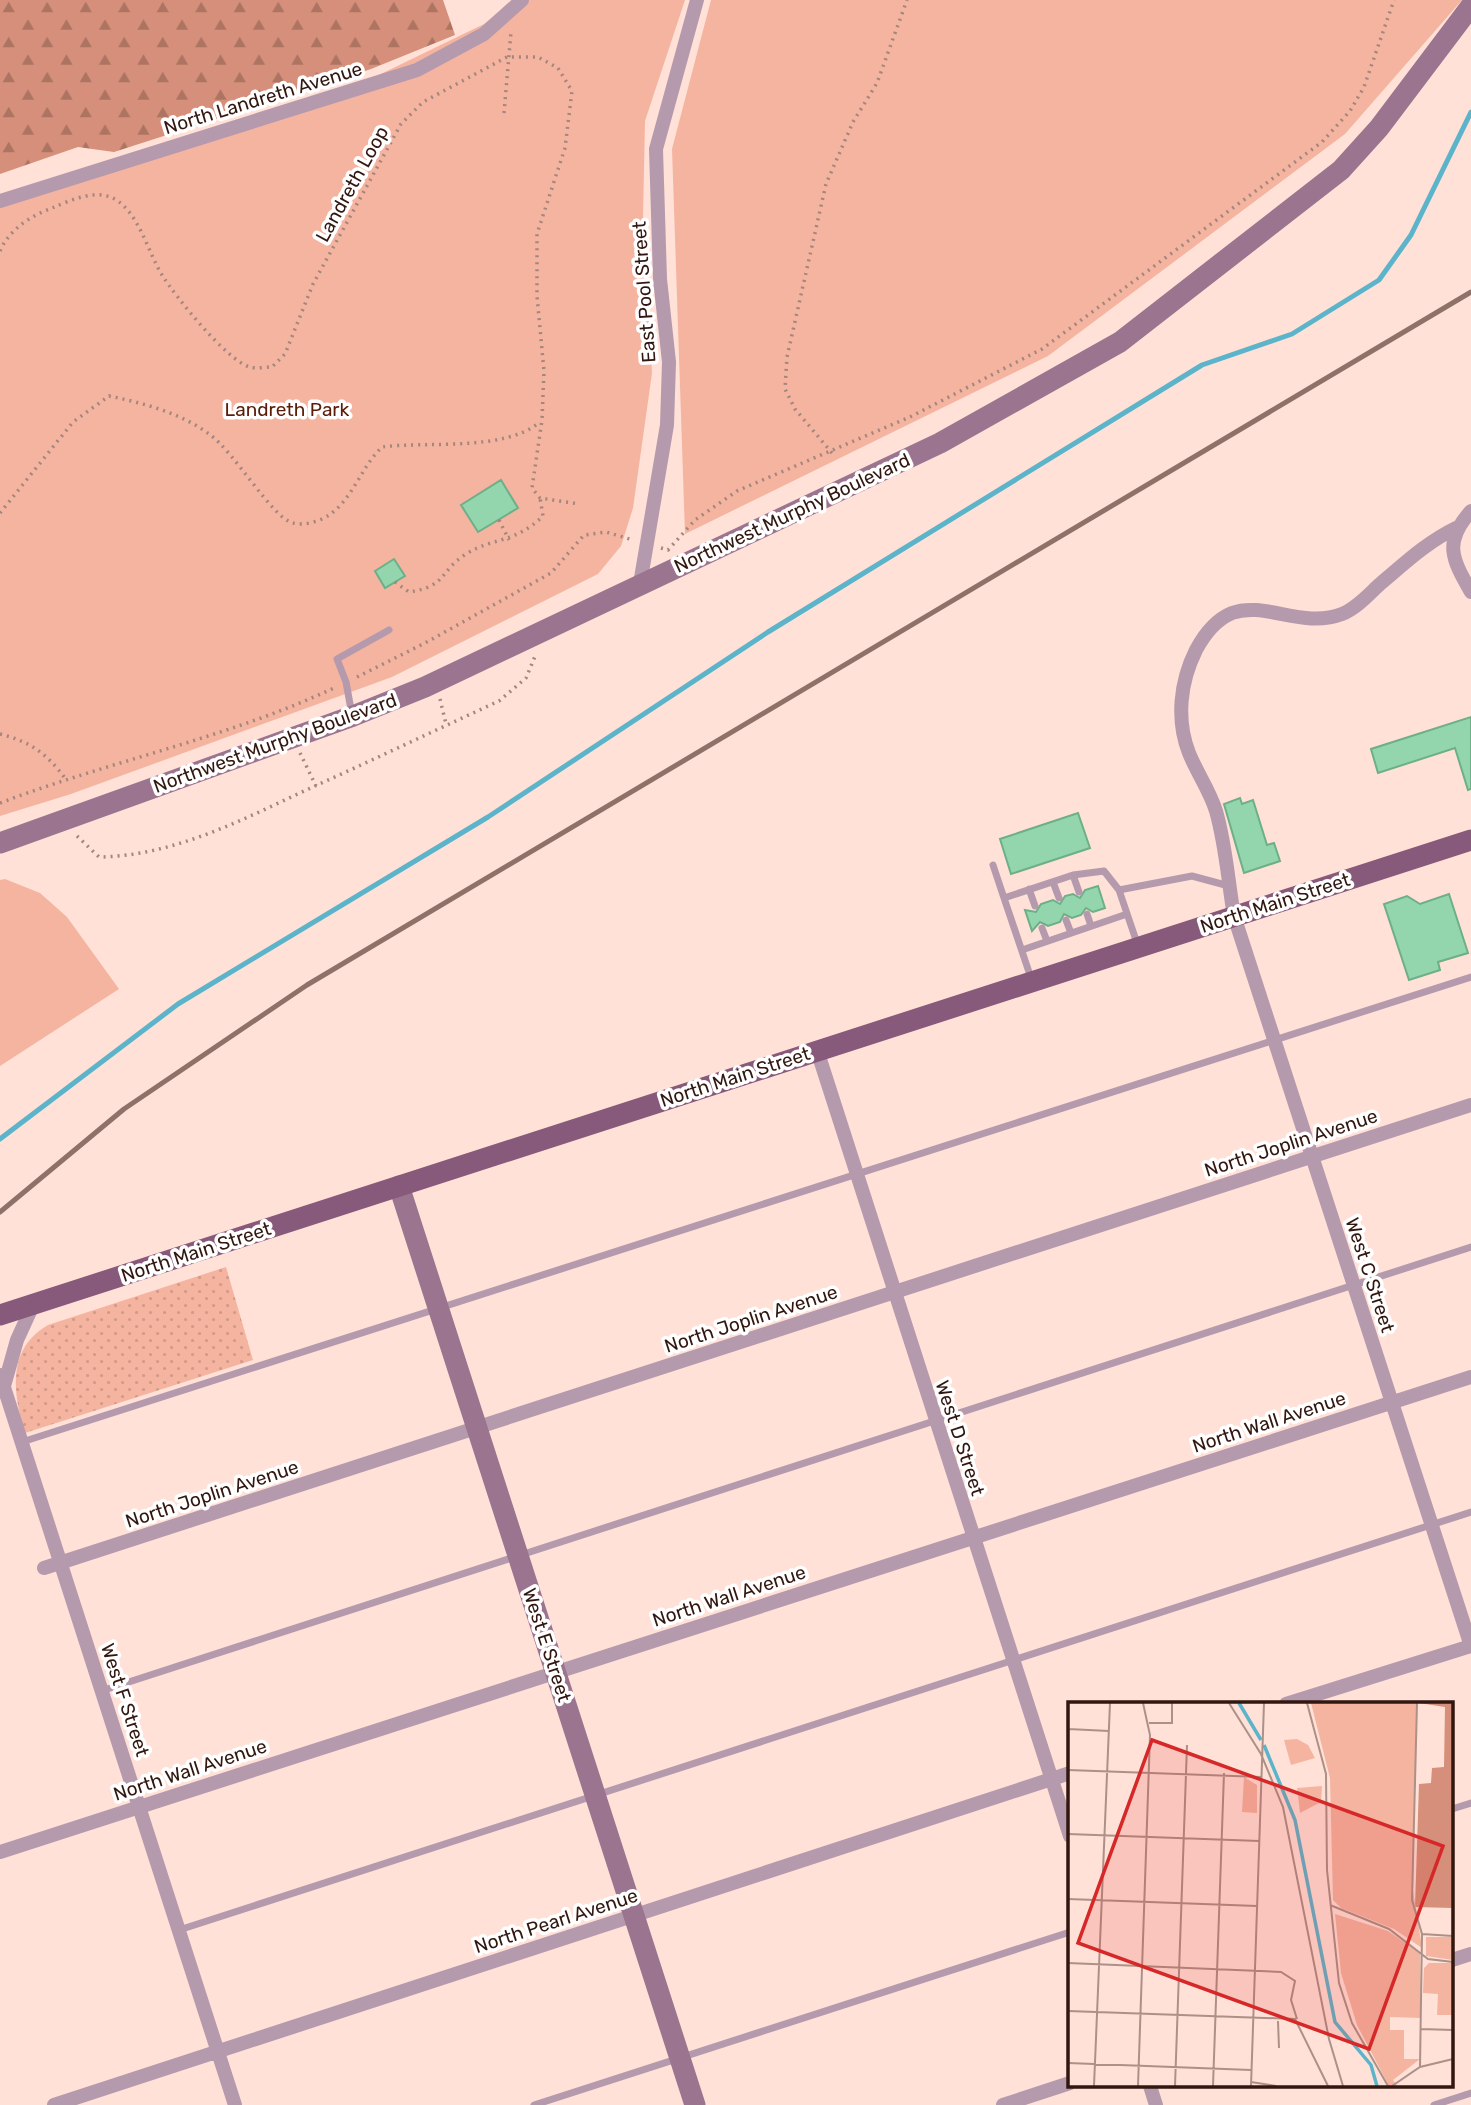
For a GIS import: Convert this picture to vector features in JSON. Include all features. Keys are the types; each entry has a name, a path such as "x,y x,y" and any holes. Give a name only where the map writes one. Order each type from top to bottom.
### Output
{"main road":[{"name":"North Main Street","path":"0,1315 1471,840"}],"street":[{"name":"East Pool Street","path":"640,584 667,425 669,362 660,279 656,149 697,0"},
{"name":"North Landreth Avenue","path":"0,201 417,70 484,34 519,3"},
{"name":"Northwest Murphy Boulevard","path":"0,843 353,716 436,681 940,443 1053,382 1120,342 1341,170 1379,128 1471,6"},
{"path":"1471,511 1457,528 1451,544 1457,564 1471,592"},
{"name":"West C Street","path":"1457,528 1428,542 1358,604 1339,615 1299,619 1259,610 1243,611 1233,613 1211,627 1189,665 1181,704 1187,746 1215,806 1234,916 1471,1646"},
{"name":"West D Street","path":"817,1051 1068,1830"},
{"name":"North Joplin Avenue","path":"44,1568 1471,1105"},
{"name":"West E Street","path":"399,1186 695,2105"},
{"name":"West F Street","path":"33,1305 2,1381 235,2105"},
{"name":"North Wall Avenue","path":"0,1852 1471,1377"},
{"path":"1292,1702 1471,1646"},
{"name":"North Pearl Avenue","path":"54,2105 1068,1774"},
{"path":"1454,1959 1471,1954"},
{"path":"1003,2105 1068,2085"},
{"path":"1151,2088 1156,2105"}],"lane":[{"path":"353,716 346,682 337,659 389,630"},
{"path":"992,865 1032,981"},
{"path":"1004,898 1073,875 1104,871 1119,890 1138,947"},
{"path":"1073,875 1079,892"},
{"path":"1119,890 1192,876 1229,886"},
{"path":"1053,882 1059,898"},
{"path":"1029,889 1035,906"},
{"path":"1087,914 1091,926"},
{"path":"1022,950 1127,914"},
{"path":"1066,920 1071,933"},
{"path":"1042,928 1046,941"},
{"path":"21,1443 1471,977"},
{"path":"102,1690 1471,1247"},
{"path":"178,1930 1471,1512"},
{"path":"1454,1808 1471,1802"},
{"path":"534,2105 1068,1933"},
{"path":"1434,2105 1471,2093"}],"path":[{"path":"832,453 794,409 785,389 787,357 826,184 853,121 877,83 908,0"},
{"path":"0,803 65,778 208,738 281,712 425,643 551,573 584,535 606,532 668,550 695,520 737,491 832,453 1042,349 1322,142 1350,111 1364,87 1394,0"},
{"path":"504,113 507,57 519,3"},
{"path":"395,582 409,592 428,589 444,578 466,554 509,540 529,530 543,516 540,498 532,488 542,420 544,371 537,296 537,234 565,148 572,91 558,68 538,57 507,57"},
{"name":"Landreth Loop","path":"0,251 5,238 43,211 83,196 117,200 131,214 162,276 207,330 231,355 250,367 272,367 285,354 313,284 401,124 423,102 507,57"},
{"path":"0,513 74,422 109,396 174,414 209,433 238,461 283,517 294,524 314,522 329,516 350,494 369,460 382,447 492,439 528,431 542,420"},
{"path":"540,498 579,504"},
{"path":"499,520 509,540"},
{"path":"67,819 78,837 99,857 128,857 204,835 272,808 499,701 526,678 536,657 534,635"},
{"path":"436,681 446,724"},
{"path":"0,734 47,755 65,778"},
{"path":"292,738 316,786"}],"green space":[{"path":"0,0 443,0 455,35 371,69 114,152 78,147 0,174"},
{"name":"Landreth Park","path":"514,0 685,0 645,121 643,216 652,373 633,508 621,546 598,574 392,677 71,794 0,816 0,207 352,88 484,24"},
{"path":"711,0 1462,0 1345,134 1048,356 685,534 672,149"},
{"path":"5,879 40,893 67,917 119,989 0,1066 0,880"},
{"path":"226,1267 253,1360 25,1433 18,1403 16,1373 19,1359 34,1335 48,1325"}],"building":[{"path":"501,480 518,508 478,532 461,505"},
{"path":"394,559 405,576 385,588 375,571"},
{"path":"1471,717 1471,789 1468,790 1455,748 1378,773 1371,749"},
{"path":"1240,798 1242,804 1253,800 1267,845 1274,843 1280,861 1244,873 1224,804"},
{"path":"1078,813 1090,848 1011,874 1000,839"},
{"path":"1098,886 1105,908 1093,912 1086,908 1081,915 1072,918 1064,914 1060,922 1048,926 1040,922 1032,931 1025,910 1036,912 1041,904 1053,900 1060,904 1065,896 1073,894 1080,898 1085,890"},
{"path":"1449,894 1468,953 1438,962 1440,970 1409,980 1384,904 1407,896 1420,904"}],"waterway":[{"path":"0,1139 178,1004 488,817 768,632 1202,365 1292,334 1379,280 1411,235 1471,112"}],"railway":[{"path":"0,1212 124,1109 307,985 1471,292"}]}
